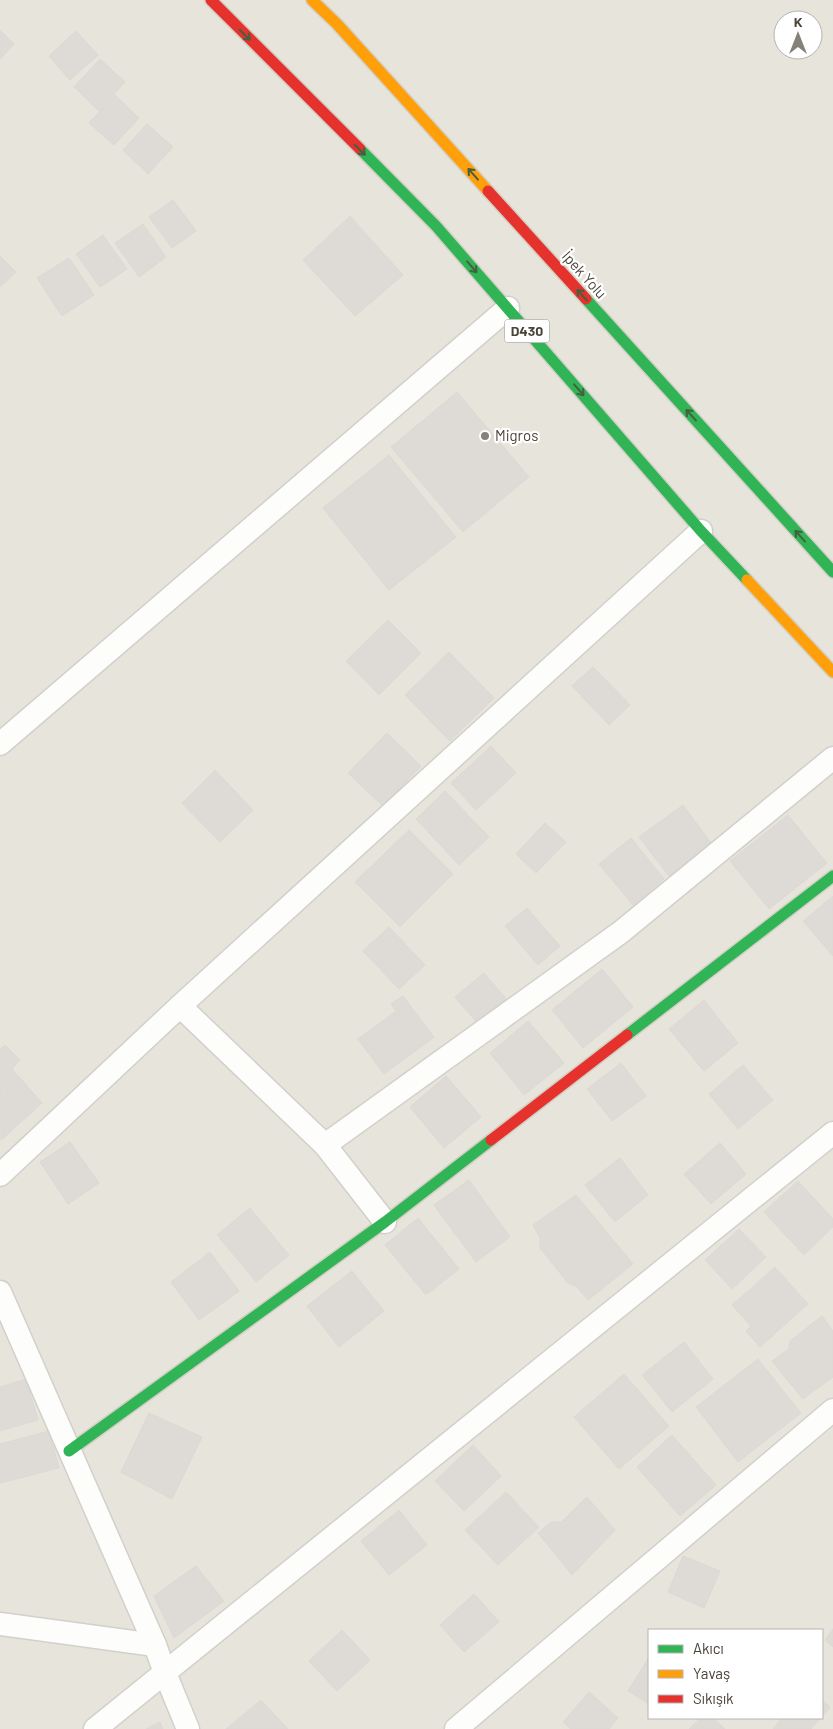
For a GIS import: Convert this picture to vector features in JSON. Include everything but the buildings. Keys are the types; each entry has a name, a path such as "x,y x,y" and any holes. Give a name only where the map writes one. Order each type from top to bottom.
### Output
{"main road":[{"name":"D430","path":"211,0 436,226 701,531 833,672"},
{"name":"İpek Yolu","path":"312,0 337,24 833,572"},
{"path":"69,1451 385,1222 833,876"}],"street":[{"path":"0,744 508,308"},
{"path":"0,1175 180,1006 701,531"},
{"path":"325,1145 621,932 833,758"},
{"path":"180,1006 325,1145 385,1222"},
{"path":"95,1729 833,1133"},
{"path":"0,1292 155,1645 188,1729"},
{"path":"456,1729 833,1410"},
{"path":"0,1624 155,1645"}],"shaded area":[{"path":"0,0 833,0 833,1729 0,1729"}],"traffic: fast":[{"path":"360,149 436,226 701,531 747,580"},
{"path":"586,299 833,572"},
{"path":"627,1035 833,876"},
{"path":"69,1451 385,1222 491,1140"}],"traffic: slow":[{"path":"312,0 337,24 488,191"},
{"path":"747,580 833,672"}],"traffic: jam":[{"path":"211,0 360,149"},
{"path":"488,191 586,299"},
{"path":"491,1140 627,1035"}],"place":[{"name":"Migros","path":"485,436"}]}
